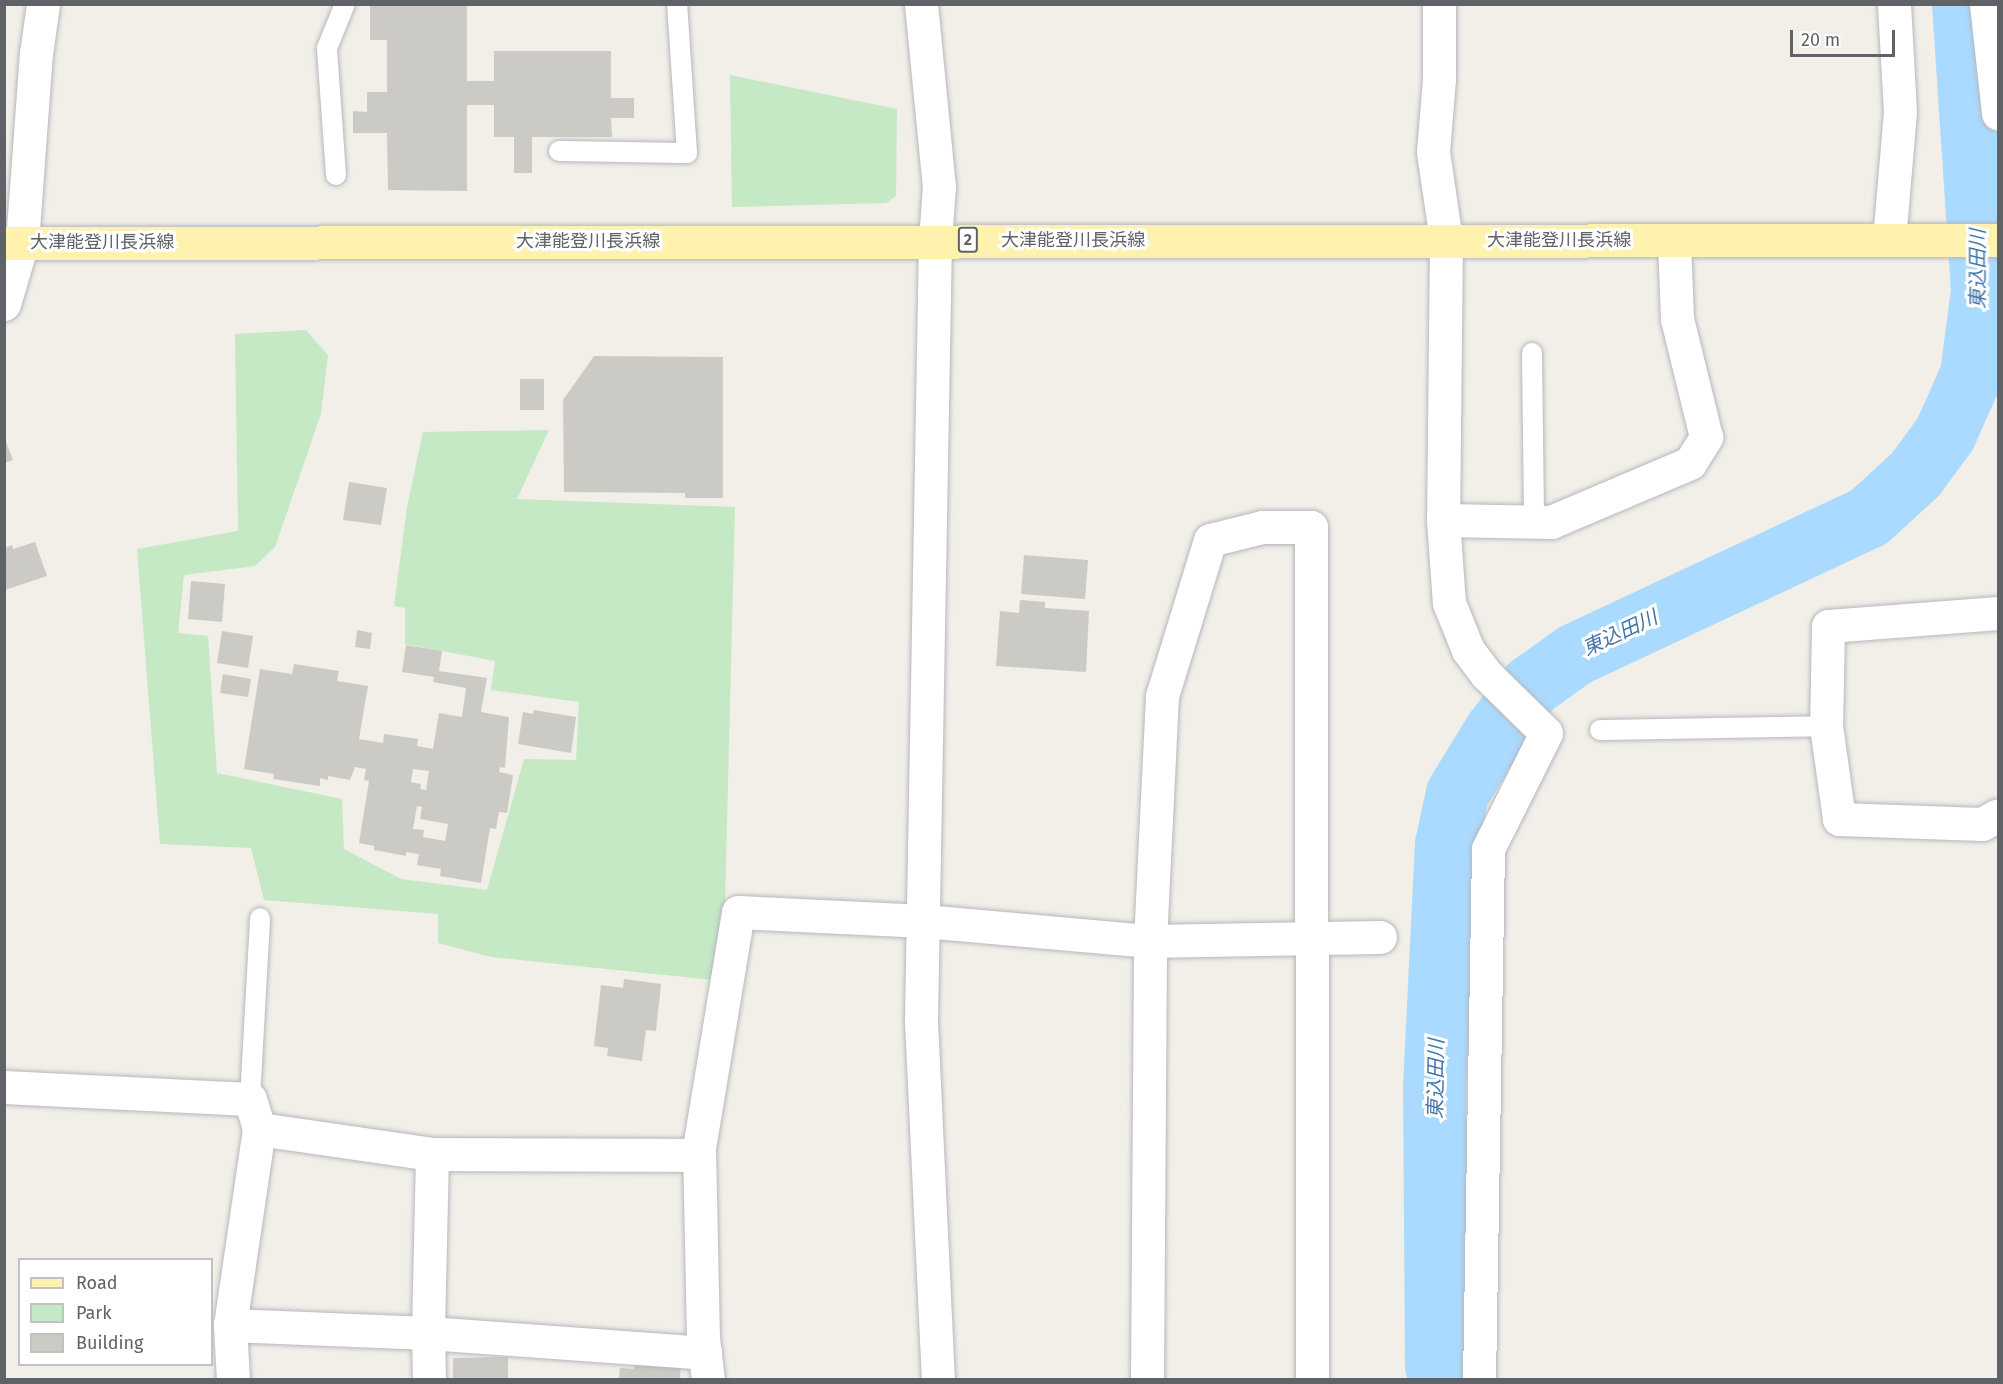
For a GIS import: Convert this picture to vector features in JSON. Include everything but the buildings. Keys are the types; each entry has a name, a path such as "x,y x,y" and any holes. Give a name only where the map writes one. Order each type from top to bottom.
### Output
{"main road":[{"name":"大津能登川長浜線","path":"13,243 1998,240"}],"street":[{"path":"4,304 43,4"},
{"path":"921,4 939,186 935,240 921,1021 938,1380"},
{"path":"1439,4 1439,79 1433,152 1446,240 1443,520 1449,603 1468,650 1486,674 1546,733 1488,849 1479,1380"},
{"path":"1889,240 1900,112 1894,4"},
{"path":"1986,4 1998,113"},
{"path":"1443,520 1551,522 1690,464 1706,437 1677,319 1674,240"},
{"path":"1147,1380 1150,941 1162,696 1210,540 1262,527 1311,527 1312,1380"},
{"path":"1998,613 1828,626 1826,726 1839,819 1982,824 1998,815"},
{"path":"230,1325 428,1333 709,1372 699,1155 738,912 924,921 1150,941 1380,937"},
{"path":"4,1087 254,1114 432,1154 699,1155"},
{"path":"233,1380 230,1325 254,1114"},
{"path":"429,1380 432,1154"}],"lane":[{"path":"336,175 327,48 345,4"},
{"path":"559,151 687,153 677,4"},
{"path":"1532,353 1534,522"},
{"path":"1600,730 1826,726"},
{"path":"254,1114 260,918"}],"green space":[{"path":"730,75 897,109 896,196 886,203 732,207"},
{"path":"306,330 328,355 321,414 275,547 255,566 184,575 178,633 208,636 217,773 342,799 344,849 401,879 487,890 524,759 576,760 579,702 491,690 495,661 405,644 405,608 394,606 407,507 423,432 549,430 517,499 735,507 723,981 491,957 438,943 438,914 264,900 251,848 160,844 137,549 238,531 235,334"}],"waterway":[{"name":"東込田川","path":"1439,1380 1436,1365 1434,1087 1446,844 1457,793 1495,731 1530,686 1575,654 1868,517 1915,474 1945,433 1971,374 1982,290 1963,4"}]}
